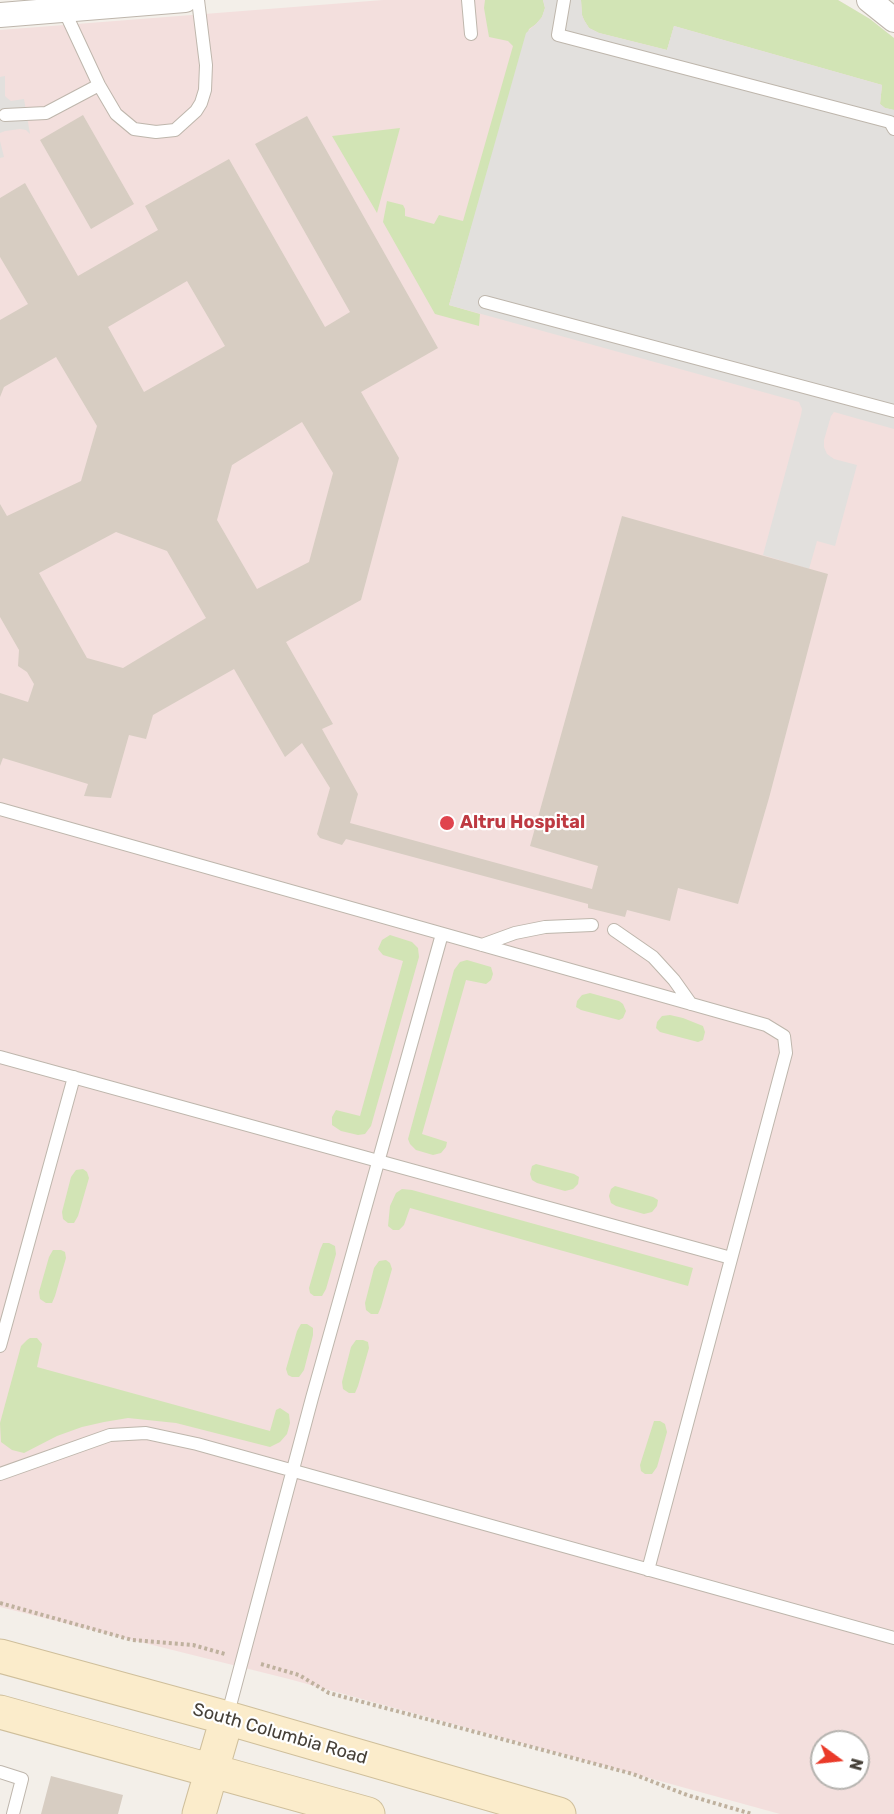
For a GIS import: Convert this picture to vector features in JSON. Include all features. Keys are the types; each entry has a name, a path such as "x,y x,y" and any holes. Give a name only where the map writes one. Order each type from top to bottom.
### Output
{"main road":[{"name":"South Columbia Road","path":"0,1656 226,1718 559,1814"},
{"path":"0,1712 368,1814"},
{"path":"199,1814 226,1718"}],"street":[{"path":"0,15 185,0"},
{"path":"869,0 894,20"}],"lane":[{"path":"64,10 99,85 116,114 135,129 156,132 175,130 196,111 201,103 205,90 206,65 198,0"},
{"path":"468,0 471,34"},
{"path":"564,0 558,35 890,122 894,129"},
{"path":"5,115 46,113 99,85"},
{"path":"485,302 894,411"},
{"path":"0,809 766,1024 784,1036 786,1053 648,1570"},
{"path":"482,945 515,933 545,927 592,925"},
{"path":"614,930 653,957 674,980 691,1004"},
{"path":"226,1718 292,1471 442,934"},
{"path":"0,1057 731,1258"},
{"path":"0,1346 74,1077"},
{"path":"0,1474 110,1435 146,1433 197,1444 894,1638"},
{"path":"0,1772 22,1779 13,1814"}],"path":[{"path":"0,1603 132,1640 193,1645 203,1648"},
{"path":"299,1675 329,1693 633,1774 687,1796 752,1814"}],"shaded area":[{"name":"Altru Hospital","path":"383,0 838,0 870,19 894,38 894,1814 780,1814 289,1679 0,1607 0,30"},
{"path":"543,0 581,0 584,20 589,28 599,33 667,50 674,26 882,85 880,104 894,110 894,429 834,412 831,416 824,440 827,454 834,459 857,465 835,546 817,541 809,569 763,555 801,415 802,409 799,402 449,305 526,33 542,17 545,8"},
{"path":"5,76 5,96 11,101 24,99 30,134 20,129 0,133 0,77"},
{"path":"0,141 4,157 0,158"}],"green space":[{"path":"485,0 543,0 545,8 542,17 529,29 449,305 480,314 479,326 435,314 383,222 387,201 403,205 405,216 434,224 439,215 463,221 513,46 508,41 489,37 484,8"},
{"path":"581,0 838,0 870,19 894,38 894,110 880,104 882,85 674,26 667,50 599,33 589,28 584,20"},
{"path":"400,128 377,213 332,136"},
{"path":"390,935 412,942 418,948 419,957 371,1126 365,1134 358,1135 341,1131 332,1125 332,1117 336,1110 360,1116 403,961 383,955 378,949 382,940"},
{"path":"467,960 491,967 493,974 491,980 486,984 466,980 422,1134 447,1142 441,1153 433,1155 416,1150 408,1139 454,970 460,962"},
{"path":"590,993 623,1004 626,1011 623,1018 619,1020 576,1007 582,995"},
{"path":"670,1015 703,1026 705,1032 703,1040 698,1042 660,1032 656,1028 657,1022 662,1016"},
{"path":"536,1164 574,1174 579,1177 578,1184 573,1189 565,1191 537,1183 532,1180 530,1174 532,1166"},
{"path":"83,1169 89,1178 78,1216 74,1223 68,1223 63,1219 62,1212 71,1177 76,1170"},
{"path":"615,1186 653,1197 658,1200 657,1206 652,1212 644,1214 616,1206 611,1203 609,1196 611,1189"},
{"path":"402,1189 693,1268 688,1286 410,1208 404,1225 399,1230 393,1230 388,1226 390,1206 396,1193"},
{"path":"323,1243 335,1246 336,1254 326,1289 322,1296 314,1296 310,1293 309,1288"},
{"path":"53,1250 65,1252 66,1258 52,1303 46,1303 40,1299 39,1292"},
{"path":"386,1260 392,1269 378,1314 371,1314 366,1310 365,1303 374,1268 379,1261"},
{"path":"301,1324 307,1324 313,1328 313,1335 304,1370 299,1377 292,1377 288,1375 286,1369"},
{"path":"30,1338 37,1338 42,1344 37,1367 270,1431 276,1410 280,1408 289,1414 290,1423 287,1434 280,1442 270,1447 176,1423 128,1418 82,1427 57,1436 24,1453 12,1450 1,1442 0,1423 21,1346"},
{"path":"356,1340 368,1342 369,1348 355,1393 349,1393 343,1389 342,1382 351,1347"},
{"path":"654,1421 665,1424 667,1432 657,1467 652,1474 645,1474 641,1471 640,1465"}],"building":[{"path":"83,115 134,204 91,229 40,140"},
{"path":"307,116 438,348 361,392 399,458 361,600 286,642 333,724 322,729 358,794 350,823 592,889 598,866 530,846 622,516 828,574 769,798 738,904 678,888 670,921 627,910 625,917 588,908 588,904 346,839 342,845 320,838 317,834 330,788 302,743 285,757 234,669 153,715 146,739 129,735 111,798 84,796 88,784 3,758 0,766 0,693 28,702 34,684 27,672 18,666 19,650 0,617 0,504 7,516 81,481 97,426 56,357 4,387 0,397 0,320 28,304 0,257 0,198 25,183 78,276 158,230 145,206 229,159 325,327 350,312 255,144","holes":["187,281 225,346 144,392 108,327","302,422 333,473 309,562 257,589 217,520 232,465","116,532 167,551 206,618 123,668 87,658 39,573"]},
{"path":"51,1776 123,1795 118,1814 41,1814"}],"place":[{"name":"Altru Hospital","path":"447,823"}]}
